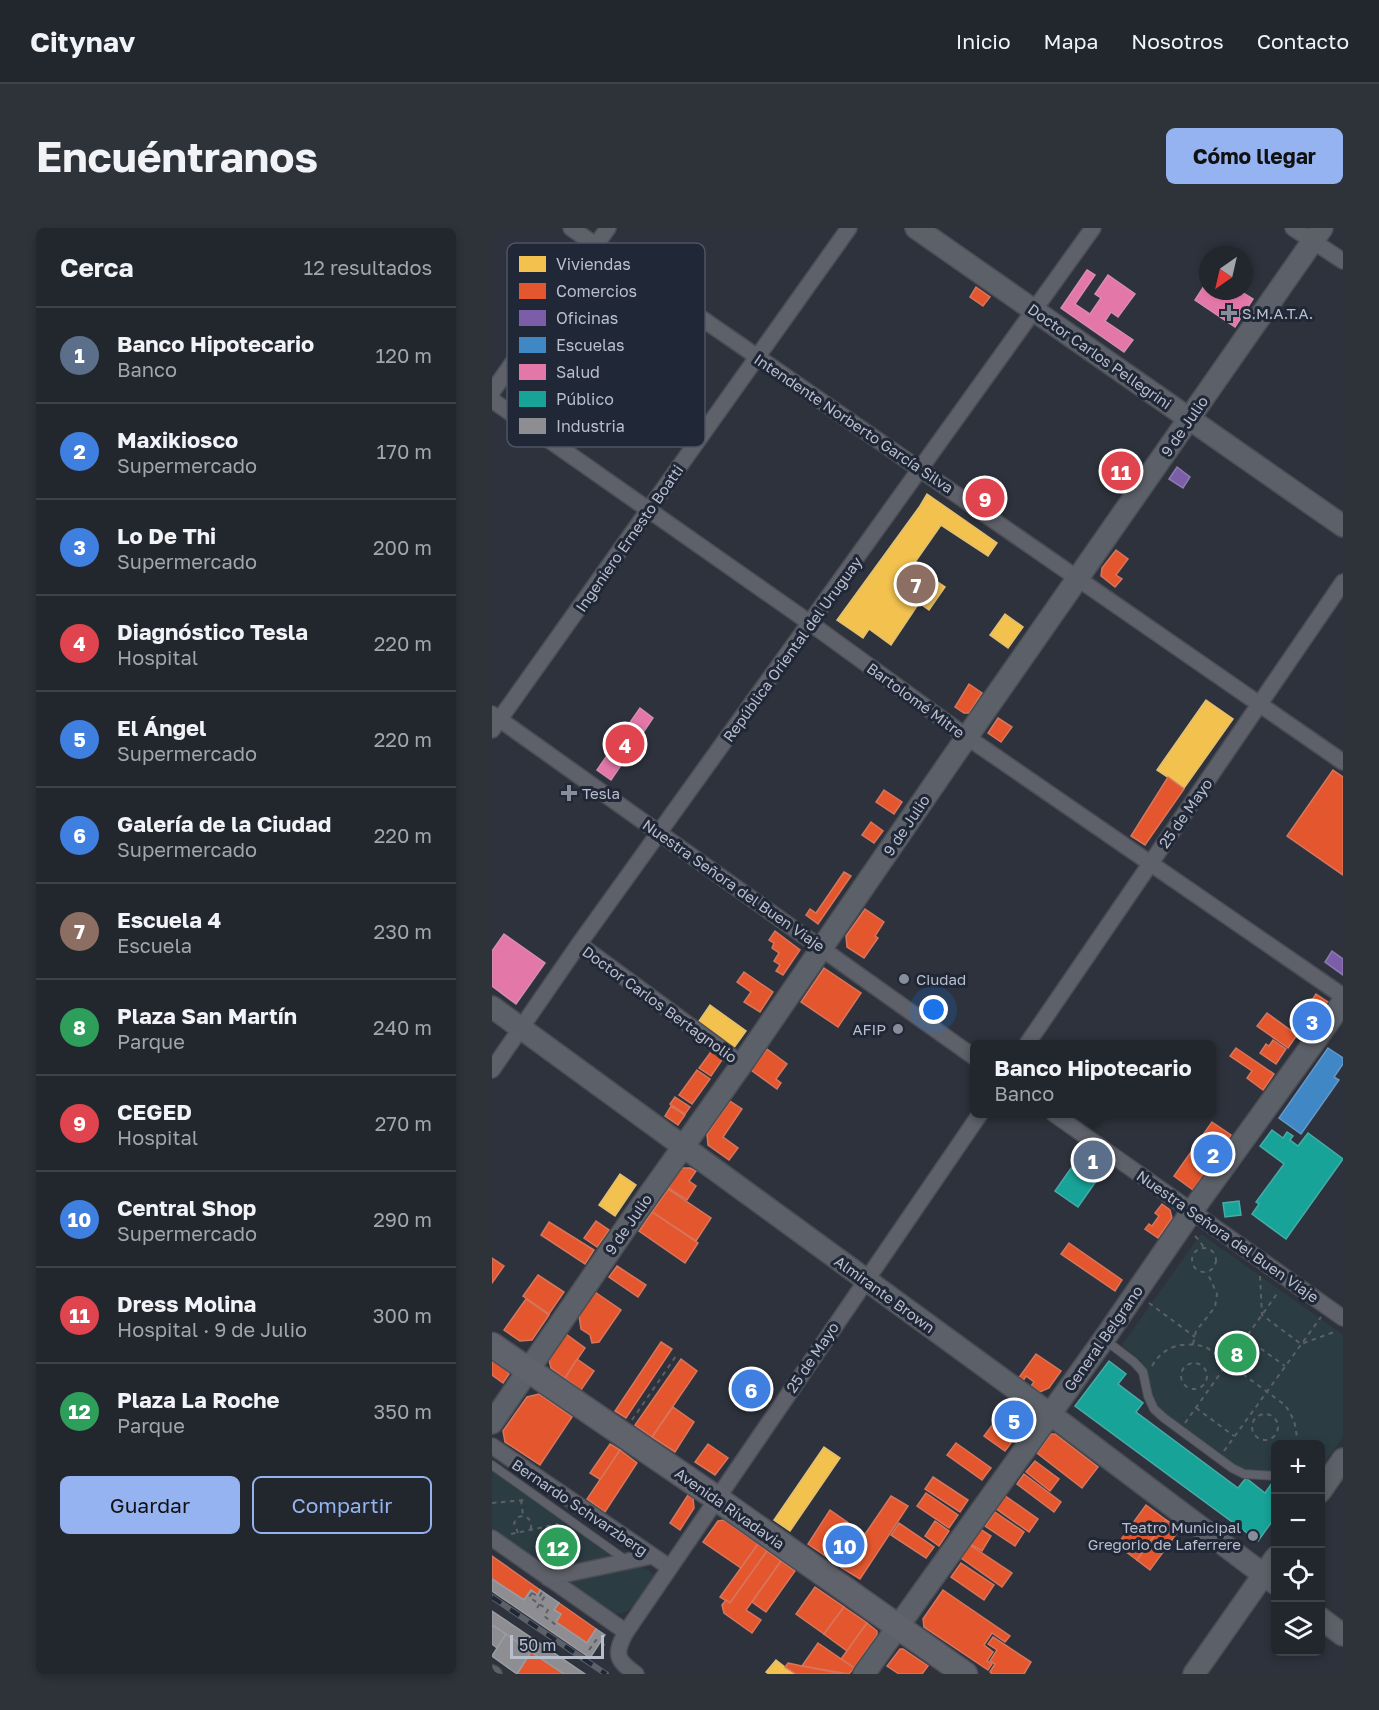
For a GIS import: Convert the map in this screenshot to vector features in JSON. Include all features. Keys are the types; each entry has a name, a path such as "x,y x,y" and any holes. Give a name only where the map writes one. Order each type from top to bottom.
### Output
{"main road":[{"name":"Avenida Rivadavia","path":"492,1345 716,1498 965,1674"}],"street":[{"name":"Intendente Norberto García Silva","path":"571,228 593,243"},
{"path":"597,243 608,228"},
{"name":"Ingeniero Ernesto Boatti","path":"705,430 849,228"},
{"name":"Doctor Carlos Pellegrini","path":"915,228 1343,526"},
{"name":"República Oriental del Uruguay","path":"492,1070 579,944 1093,228"},
{"path":"1293,228 1317,235 1343,261"},
{"name":"9 de Julio","path":"492,1423 1317,235"},
{"name":"Intendente Norberto García Silva","path":"705,321 1343,762"},
{"path":"492,392 507,371"},
{"name":"Bartolomé Mitre","path":"492,400 507,411"},
{"name":"Bartolomé Mitre","path":"558,447 967,737 1343,996"},
{"name":"Ingeniero Ernesto Boatti","path":"495,721 693,447"},
{"name":"25 de Mayo","path":"1030,1040 1343,582"},
{"name":"Nuestra Señora del Buen Viaje","path":"495,721 660,833 970,1053"},
{"name":"Doctor Carlos Bertagnolio","path":"579,944 742,1064"},
{"name":"General Belgrano","path":"864,1674 1343,1002"},
{"name":"Almirante Brown","path":"492,1006 1050,1414 1270,1579"},
{"name":"25 de Mayo","path":"619,1649 626,1632 669,1567 977,1118"},
{"name":"Nuestra Señora del Buen Viaje","path":"1061,1118 1343,1318"},
{"name":"Bernardo Schvarzberg","path":"492,1446 669,1567"},
{"path":"1325,1486 1341,1466"},
{"path":"492,1538 546,1584 626,1632"},
{"path":"546,1584 652,1556"},
{"path":"1194,1674 1270,1579"},
{"path":"1325,1622 1343,1635"},
{"path":"619,1649 619,1659 629,1670"}],"lane":[{"path":"1104,1339 1134,1362 1143,1372 1148,1396 1154,1409 1218,1458 1244,1474 1271,1476"},
{"path":"492,1465 628,1561"}],"path":[{"path":"1200,1249 1208,1249 1216,1257 1215,1265 1207,1272 1196,1270 1192,1262 1193,1254 1200,1249"},
{"path":"1259,1258 1262,1315"},
{"path":"1193,1344 1199,1326 1215,1307 1217,1294 1207,1272"},
{"path":"1180,1430 1288,1278"},
{"path":"1135,1292 1195,1337"},
{"path":"1218,1458 1328,1307"},
{"path":"1262,1315 1301,1344"},
{"path":"1301,1344 1343,1329"},
{"path":"1246,1338 1285,1366"},
{"path":"1147,1383 1149,1369 1156,1358 1167,1349 1180,1344 1206,1347 1285,1405 1293,1416 1297,1429 1296,1440"},
{"path":"622,1433 676,1356"},
{"path":"1190,1364 1202,1366 1207,1374 1204,1384 1195,1389 1187,1387 1182,1381 1183,1369 1190,1364"},
{"path":"1204,1384 1210,1388"},
{"path":"1196,1408 1234,1436"},
{"path":"1265,1414 1273,1418 1277,1425 1274,1437 1266,1440 1255,1436 1252,1428 1254,1420 1265,1414"},
{"path":"1249,1416 1254,1420"},
{"path":"492,1503 530,1499"},
{"path":"521,1500 523,1515"},
{"path":"523,1515 528,1517 532,1523 531,1528 526,1532"},
{"path":"518,1533 514,1523 518,1517 523,1515"},
{"path":"508,1535 558,1524"},
{"path":"552,1526 558,1560"},
{"path":"546,1584 538,1597 532,1593 529,1597 548,1610 544,1616 556,1625"},
{"path":"537,1608 547,1594"},
{"path":"589,1650 596,1640 619,1649"}],"shaded area":[{"path":"1201,1234 1343,1335 1343,1437 1325,1462 1325,1440 1271,1440 1271,1476 1244,1474 1154,1409 1141,1361 1122,1345"},
{"path":"492,1471 627,1567 639,1566 649,1570 654,1576 637,1602 625,1612 611,1613 492,1529"}],"building: Viviendas":[{"path":"927,494 997,543 988,556 941,525 913,565 945,587 929,610 919,603 891,645 869,629 863,638 837,620"},
{"path":"1005,614 1023,627 1008,648 990,635"},
{"path":"1206,700 1233,719 1184,788 1157,770"},
{"path":"710,1005 746,1031 733,1049 697,1024"},
{"path":"620,1174 636,1185 615,1216 599,1205"},
{"path":"824,1447 840,1458 790,1531 774,1520"},
{"path":"776,1660 785,1667 796,1674 766,1672"}],"building: Comercios":[{"path":"976,287 990,297 983,306 970,297"},
{"path":"1116,550 1128,559 1116,575 1122,579 1115,587 1101,576 1102,568"},
{"path":"969,684 982,693 969,713 964,713 955,707"},
{"path":"998,718 1012,727 1001,742 988,733"},
{"path":"1333,770 1343,777 1343,875 1287,836"},
{"path":"1168,777 1184,789 1145,845 1131,836"},
{"path":"884,790 902,802 894,814 876,802"},
{"path":"871,822 883,831 874,843 862,835"},
{"path":"844,872 851,876 818,924 806,915 810,909 816,913"},
{"path":"865,909 884,922 875,936 878,938 864,958 847,947 846,936"},
{"path":"775,931 800,950 783,975 776,971 780,965 774,961 779,953 772,948 774,943 769,940"},
{"path":"824,968 861,993 838,1027 801,1002"},
{"path":"744,972 773,992 760,1012 744,1002 751,992 737,982"},
{"path":"1316,994 1328,1002 1322,1011 1310,1003"},
{"path":"1267,1013 1297,1035 1288,1048 1257,1026"},
{"path":"1273,1040 1286,1049 1276,1064 1260,1053 1266,1044 1269,1046"},
{"path":"1236,1048 1274,1074 1263,1090 1247,1078 1252,1071 1230,1056"},
{"path":"713,1049 724,1057 711,1076 699,1068"},
{"path":"767,1049 787,1064 776,1079 781,1083 777,1089 751,1070"},
{"path":"697,1070 710,1079 692,1104 679,1095"},
{"path":"675,1097 690,1107 685,1114 670,1104"},
{"path":"730,1101 742,1109 723,1137 738,1148 729,1160 708,1145 707,1134"},
{"path":"671,1106 685,1115 678,1125 665,1116"},
{"path":"1212,1122 1231,1135 1193,1190 1174,1176"},
{"path":"681,1168 696,1171 689,1181 696,1186 687,1200 668,1188"},
{"path":"668,1189 711,1218 696,1241 652,1212"},
{"path":"1162,1204 1170,1210 1172,1218 1158,1238 1145,1229 1149,1224 1152,1226 1159,1216 1155,1213"},
{"path":"652,1212 698,1243 685,1263 639,1231"},
{"path":"596,1221 609,1230 597,1247 584,1238"},
{"path":"549,1222 594,1250 585,1264 541,1235"},
{"path":"1069,1243 1122,1280 1115,1291 1061,1254"},
{"path":"492,1258 504,1266 492,1283"},
{"path":"617,1266 646,1285 638,1297 609,1277"},
{"path":"538,1275 564,1292 549,1314 523,1296"},
{"path":"595,1292 621,1310 599,1342 592,1343 590,1335 581,1329 579,1315"},
{"path":"526,1299 549,1315 532,1340 520,1341 504,1330"},
{"path":"566,1334 585,1348 565,1378 551,1368 549,1360"},
{"path":"661,1342 672,1349 626,1418 615,1411"},
{"path":"1036,1354 1061,1371 1049,1388 1040,1392 1031,1386 1034,1382 1026,1376 1023,1381 1018,1379"},
{"path":"492,1359 509,1374 503,1383 492,1375"},
{"path":"577,1359 594,1371 581,1390 565,1378"},
{"path":"681,1359 697,1371 652,1437 635,1425"},
{"path":"539,1394 572,1417 540,1465 505,1442 503,1431 527,1397"},
{"path":"1012,1402 1031,1416 1015,1438 996,1424"},
{"path":"673,1407 694,1422 675,1452 652,1437"},
{"path":"993,1424 1014,1439 1005,1451 984,1436"},
{"path":"1051,1434 1055,1434 1098,1467 1082,1488 1037,1453"},
{"path":"956,1443 991,1468 982,1480 947,1455"},
{"path":"610,1444 620,1450 601,1480 590,1473"},
{"path":"708,1444 728,1458 715,1475 695,1462"},
{"path":"620,1450 637,1463 605,1512 587,1499"},
{"path":"1035,1461 1059,1479 1050,1491 1026,1472"},
{"path":"1024,1474 1061,1502 1054,1512 1017,1484"},
{"path":"933,1477 968,1500 960,1512 925,1489"},
{"path":"926,1493 958,1515 949,1528 917,1506"},
{"path":"688,1495 693,1498 694,1508 680,1530 670,1523"},
{"path":"1004,1495 1038,1519 1029,1532 995,1508"},
{"path":"891,1496 908,1506 860,1579 842,1568"},
{"path":"1146,1505 1166,1520 1137,1560 1117,1545"},
{"path":"830,1510 847,1522 824,1555 808,1544"},
{"path":"995,1512 1024,1532 1015,1546 985,1526"},
{"path":"724,1520 758,1544 741,1568 703,1542 718,1521"},
{"path":"1166,1520 1180,1529 1150,1570 1137,1560"},
{"path":"935,1521 949,1531 939,1546 925,1536"},
{"path":"847,1522 865,1534 842,1568 824,1555"},
{"path":"899,1523 934,1547 926,1558 891,1535"},
{"path":"980,1529 991,1536 982,1551 970,1544"},
{"path":"758,1544 767,1551 730,1603 720,1597"},
{"path":"970,1545 1012,1573 1002,1587 961,1558"},
{"path":"767,1551 781,1561 746,1610 761,1620 752,1633 724,1613 722,1605 726,1600 730,1603"},
{"path":"492,1556 540,1590 538,1595 531,1590 524,1600 492,1579"},
{"path":"781,1561 795,1571 766,1612 752,1602"},
{"path":"961,1563 994,1585 984,1600 951,1577"},
{"path":"815,1587 844,1607 824,1634 796,1614"},
{"path":"943,1590 1010,1636 1005,1642 992,1633 984,1645 993,1652 987,1661 992,1664 988,1670 924,1627 923,1619"},
{"path":"559,1603 596,1629 587,1643 556,1622 561,1614 554,1610"},
{"path":"844,1607 867,1623 847,1651 824,1634"},
{"path":"867,1623 877,1631 877,1635 854,1668 841,1659"},
{"path":"993,1637 1031,1662 1024,1674 992,1674 990,1672 995,1664 990,1661 997,1650 988,1644"},
{"path":"818,1643 854,1668 849,1674 802,1666"},
{"path":"900,1649 928,1666 922,1674 899,1674 887,1666"},
{"path":"531,1652 564,1674 517,1674"},
{"path":"788,1663 843,1674 796,1674 785,1667"}],"building: Oficinas":[{"path":"1177,467 1190,477 1183,488 1169,479"},
{"path":"1332,951 1343,959 1343,975 1325,962"}],"building: Escuelas":[{"path":"1328,1048 1343,1058 1343,1064 1334,1077 1339,1080 1301,1134 1279,1118"}],"building: Salud":[{"path":"1087,270 1095,275 1075,304 1090,314 1101,298 1095,294 1108,275 1135,294 1118,317 1111,312 1105,321 1133,340 1124,352 1061,308"},
{"name":"S.M.A.T.A.","path":"1199,294 1199,300 1252,300 1235,327 1195,300"},
{"path":"640,708 653,718 611,780 597,770"},
{"path":"504,934 545,963 516,1004 492,986 492,951"}],"building: Público":[{"path":"1272,1130 1283,1138 1287,1132 1293,1136 1290,1140 1298,1146 1308,1133 1343,1159 1286,1239 1252,1214 1259,1204 1256,1202 1284,1164 1260,1146"},
{"path":"1081,1154 1104,1170 1078,1207 1055,1191"},
{"path":"1239,1201 1241,1215 1225,1217 1223,1203"},
{"path":"1109,1361 1126,1374 1118,1384 1143,1403 1136,1412 1238,1488 1246,1478 1265,1493 1271,1484 1271,1523 1258,1541 1075,1406"}],"building: Industria":[{"path":"492,1579 524,1600 531,1590 538,1595 540,1590 559,1603 554,1610 561,1614 556,1622 587,1643 596,1629 605,1635 590,1658 492,1591"},
{"path":"492,1611 585,1674 564,1674 531,1652 492,1625"},
{"path":"492,1625 506,1634 497,1648 492,1644"},
{"path":"506,1634 531,1652 517,1674 492,1656"}],"railway":[{"path":"492,1597 606,1674"}],"place":[{"name":"S.M.A.T.A.","path":"1229,313"},
{"name":"Dress Molina","path":"1121,471"},
{"name":"CEGED","path":"985,498"},
{"name":"Escuela 4","path":"916,584"},
{"name":"Diagnóstico Tesla","path":"625,744"},
{"name":"Tesla","path":"569,793"},
{"name":"Ciudad","path":"904,979"},
{"name":"Lo De Thi","path":"1312,1021"},
{"name":"AFIP","path":"898,1029"},
{"name":"Maxikiosco","path":"1213,1154"},
{"name":"Banco Hipotecario","path":"1093,1160"},
{"name":"Plaza San Martín","path":"1237,1353"},
{"name":"Galería de la Ciudad","path":"751,1389"},
{"name":"El Ángel","path":"1014,1420"},
{"name":"Teatro Municipal Gregorio de Laferrere","path":"1253,1536"},
{"name":"Central Shop","path":"845,1545"},
{"name":"Plaza La Roche","path":"558,1547"}]}
